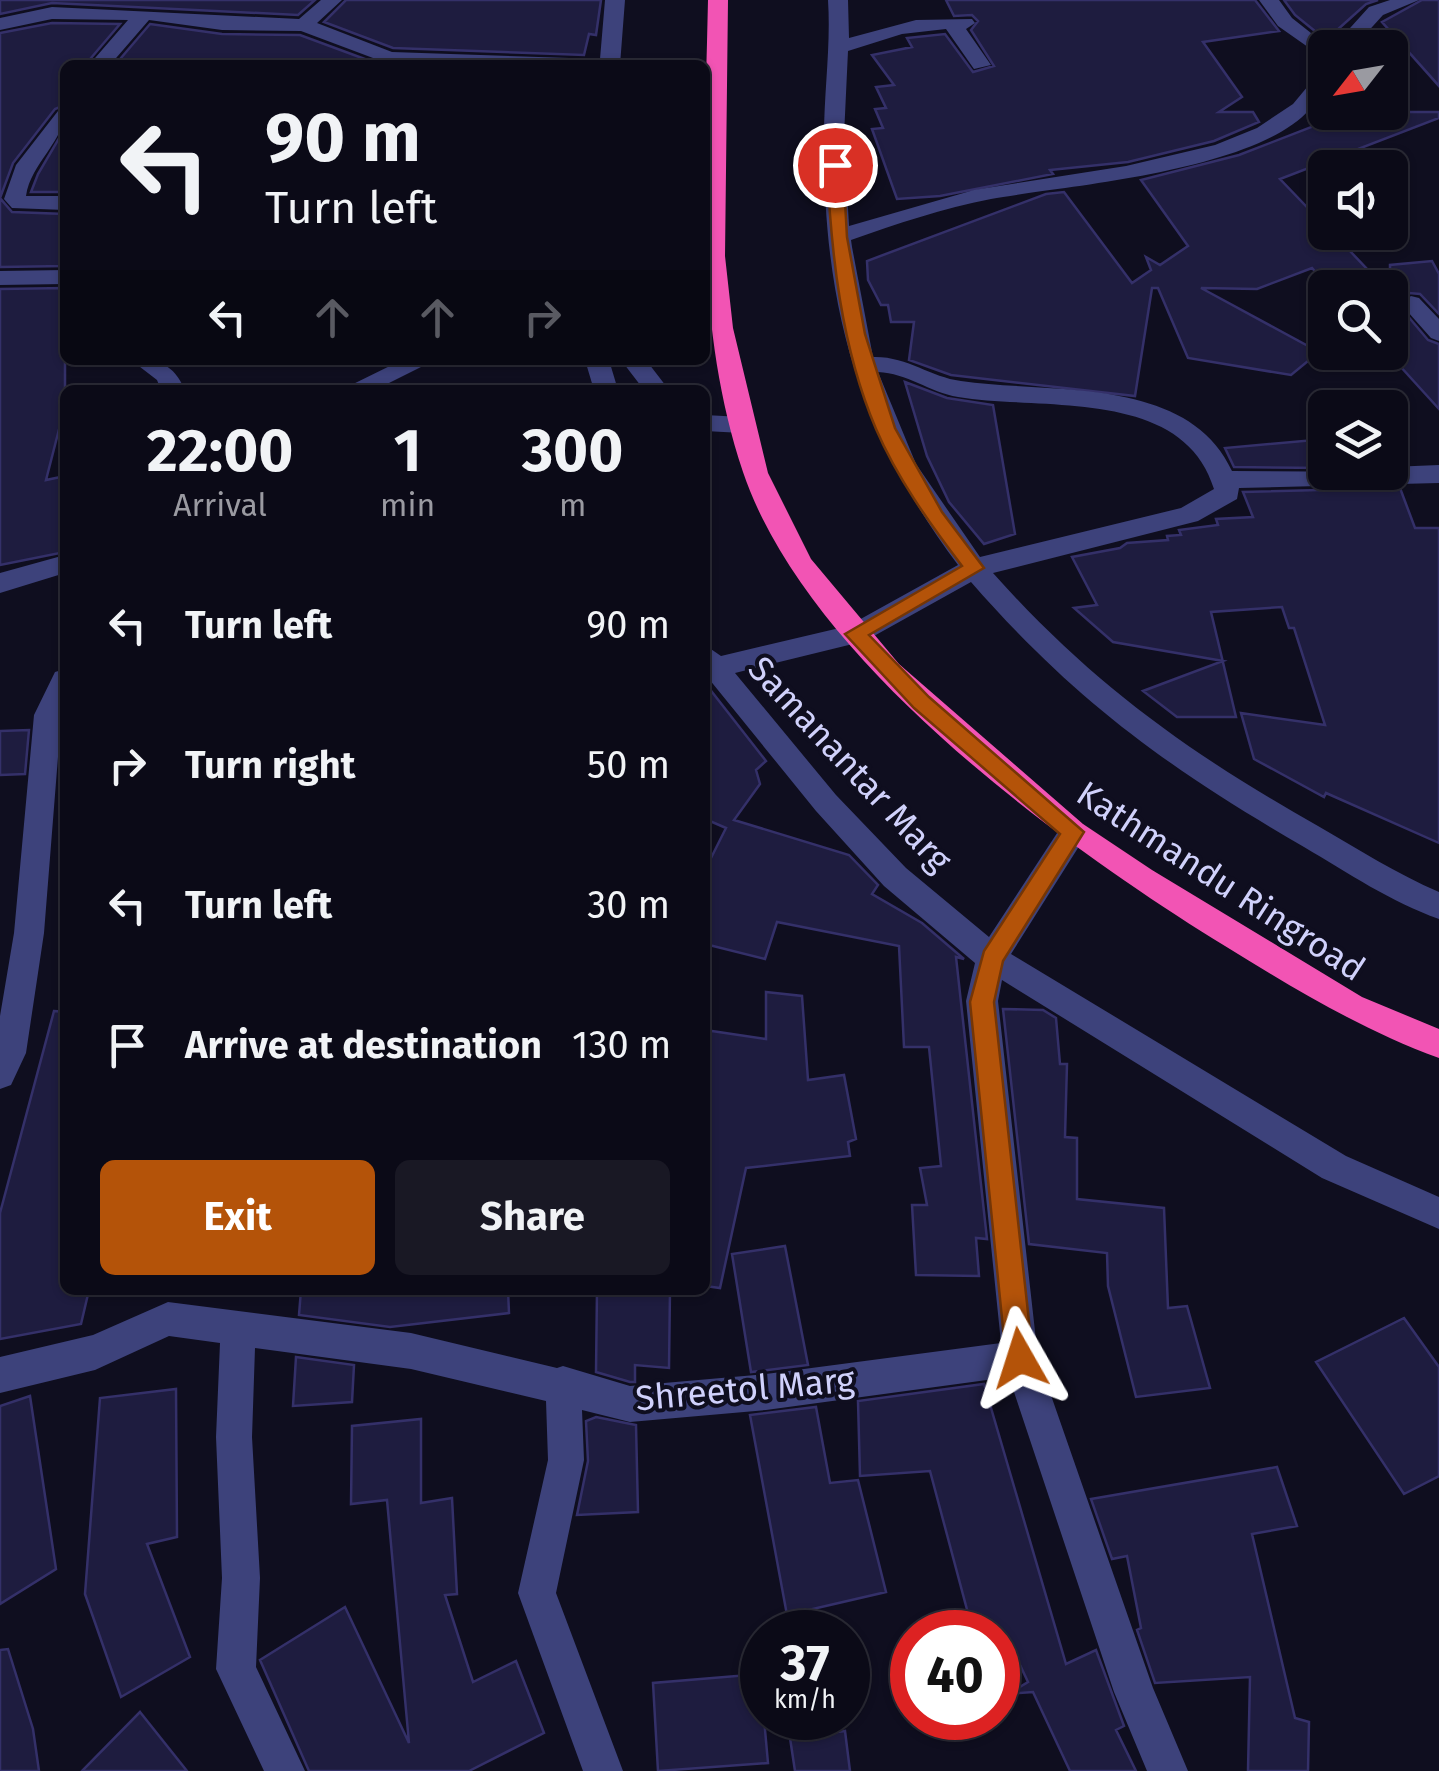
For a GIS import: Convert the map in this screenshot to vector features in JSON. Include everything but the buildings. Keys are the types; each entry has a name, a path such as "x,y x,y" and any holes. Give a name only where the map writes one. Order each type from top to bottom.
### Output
{"highway":[{"name":"Kathmandu Ringroad","path":"718,0 714,256 721,328 756,473 801,564 855,634 922,702 1073,832 1141,880 1352,1007 1439,1044"}],"street":[{"path":"304,25 332,0"},
{"path":"610,60 614,0"},
{"path":"838,0 842,48 834,132 839,237 865,366 886,428 935,517 1040,643 1142,731 1204,775 1403,890 1439,906"},
{"path":"1269,0 1285,22 1308,40"},
{"path":"1354,30 1371,5 1409,0"},
{"path":"0,24 30,8 144,14 222,24 304,25 389,58 452,60"},
{"path":"103,60 144,14"},
{"path":"842,48 898,27 937,20 959,23 982,65"},
{"path":"839,237 942,204 1224,149 1275,129 1308,101"},
{"path":"60,121 30,158 16,186 16,200 20,204 60,203"},
{"path":"0,278 60,277"},
{"path":"1412,303 1439,332"},
{"path":"710,663 855,634 974,568 1188,515 1228,493 1202,438 1164,419 1112,406 951,388 894,362 865,366"},
{"path":"150,365 166,376 170,385"},
{"path":"364,385 410,365"},
{"path":"638,365 654,385"},
{"path":"710,423 742,425"},
{"path":"1224,480 1439,474"},
{"path":"0,583 60,565"},
{"name":"Samanantar Marg","path":"710,667 895,877 992,958 1334,1168 1439,1212"},
{"path":"0,1076 10,1053 14,934 51,862 48,715 60,690"},
{"path":"1073,832 992,958 982,1002 1020,1358 1134,1692 1168,1771"},
{"name":"Shreetol Marg","path":"0,1376 95,1352 166,1305 238,1325 411,1350 563,1384 630,1404 766,1392 1020,1358"},
{"path":"238,1325 234,1437 241,1578 236,1669 285,1771"},
{"path":"563,1384 566,1460 537,1593 603,1771"}],"route":[{"path":"835,165 839,237 856,334 886,428 935,517 974,568 855,634 922,702 1073,832 992,958 982,1002 1020,1358"}]}
